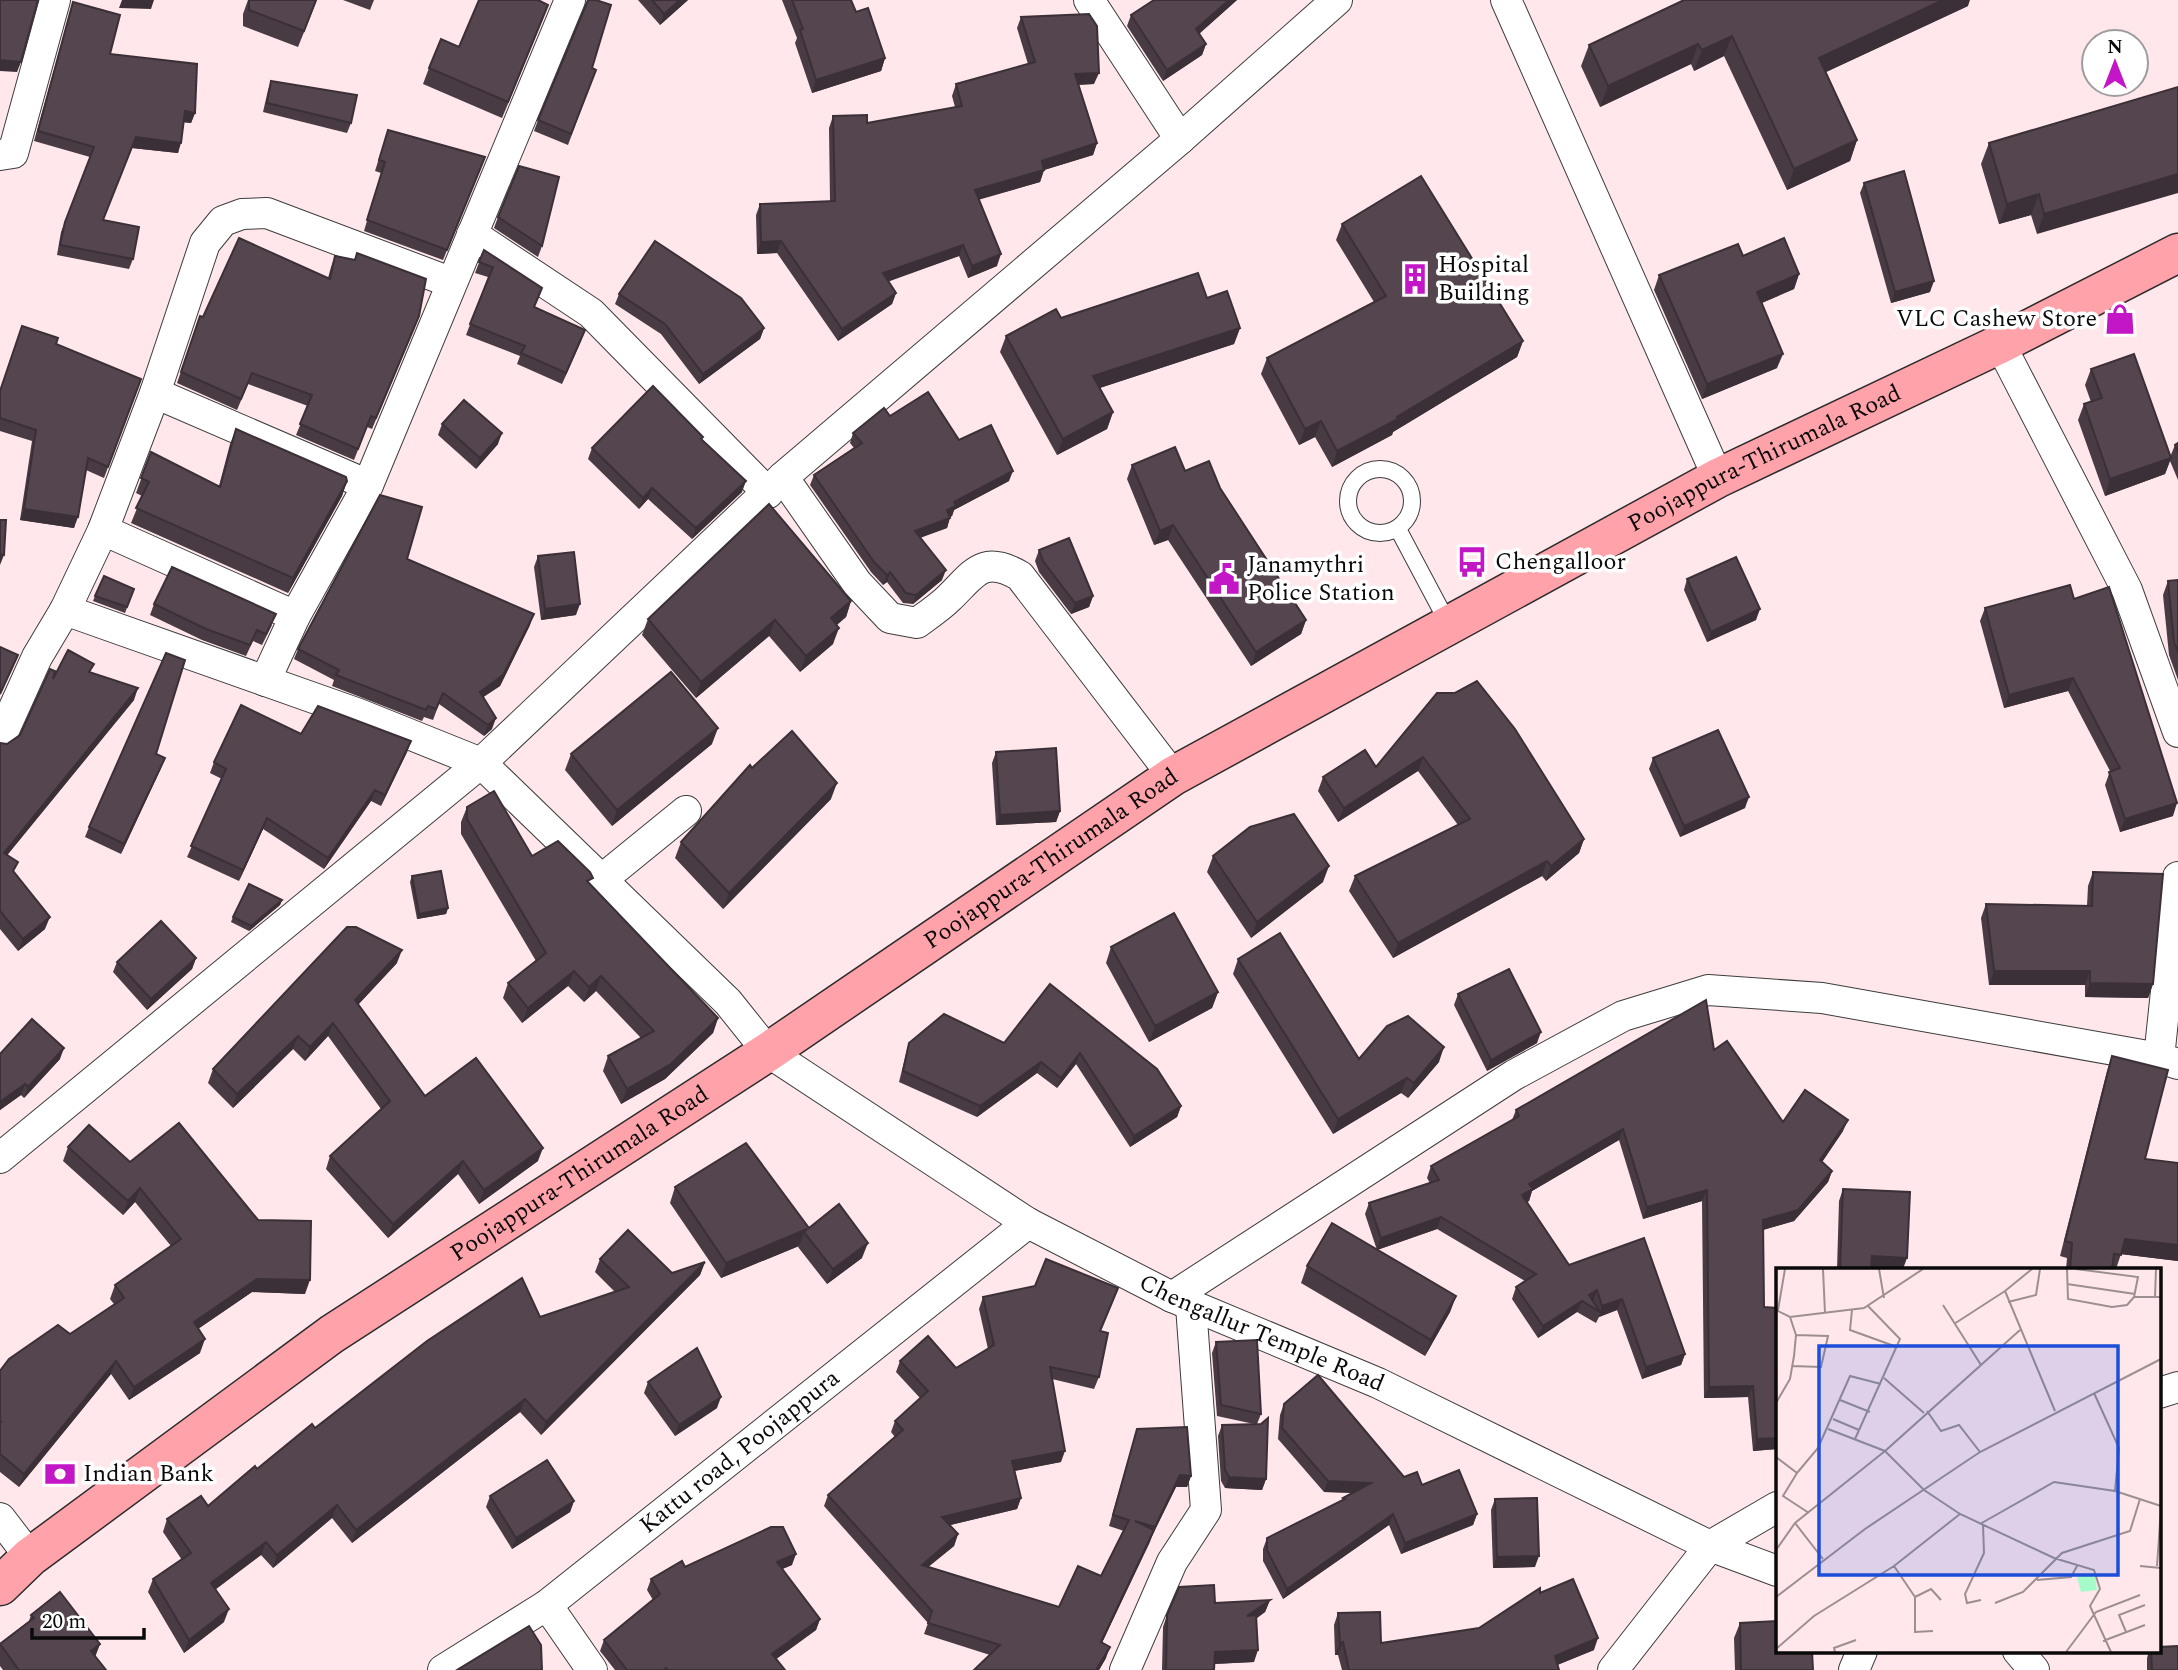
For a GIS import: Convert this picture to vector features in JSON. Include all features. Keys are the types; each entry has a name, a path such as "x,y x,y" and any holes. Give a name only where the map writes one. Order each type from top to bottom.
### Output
{"main road":[{"name":"Poojappura-Thirumala Road","path":"0,1586 30,1557 332,1334 768,1052 1174,776 1718,478 2000,344 2178,253"}],"street":[{"path":"0,155 13,153 55,0"},
{"path":"1089,0 1180,139"},
{"path":"0,1158 481,763 776,485 1180,139 1337,0"},
{"path":"1506,0 1718,478"},
{"path":"265,681 295,617 368,485 472,234 559,3"},
{"path":"0,739 37,657 65,610 103,530 155,393 205,243 223,221 242,214 267,213 450,282"},
{"path":"472,234 591,313 776,485 857,583 890,618 917,623 948,599 972,572 989,566 1004,567 1020,576 1174,776"},
{"path":"2000,344 2127,590 2178,732"},
{"path":"155,393 368,485"},
{"path":"103,530 295,617"},
{"path":"65,610 265,681 481,763"},
{"name":"Chengallur Temple Road","path":"481,763 728,1002 768,1052 1028,1223 1182,1302 1378,1383 1710,1546 1776,1571"},
{"path":"600,881 686,811"},
{"path":"1125,1670 1166,1572 1206,1510 1182,1302 1514,1075 1623,1016 1708,990 1822,999 2169,1061 2178,877"},
{"name":"Kattu road, Poojappura","path":"443,1670 547,1605 1028,1223"},
{"path":"2160,1393 2178,1387"},
{"path":"1613,1670 1710,1546 1776,1508"},
{"path":"0,1518 30,1557"},
{"path":"547,1605 592,1670"},
{"path":"1854,1670 1862,1652"},
{"path":"2019,1652 2034,1670"}],"lane":[{"path":"1380,469 1391,470 1408,482 1413,503 1406,522 1398,529 1376,533 1357,524 1348,505 1348,494 1360,476 1380,469"},
{"path":"1398,529 1449,625"}],"building":[{"path":"0,0 38,0 21,62 0,60"},
{"path":"249,0 316,0 304,31 249,10"},
{"path":"479,0 538,0 548,5 508,102 429,68 441,39 459,47"},
{"path":"588,0 611,5 592,68 596,70 571,134 538,120"},
{"path":"652,0 680,0 664,14"},
{"path":"792,0 851,0 856,12 868,8 885,58 816,80 800,30 803,29"},
{"path":"1154,0 1229,0 1196,29 1206,44 1167,70 1131,15"},
{"path":"1684,0 1943,0 1819,58 1857,140 1794,169 1732,36 1702,50 1698,44 1608,86 1589,45"},
{"path":"73,2 120,15 110,54 197,64 195,113 185,111 181,143 136,137 103,220 139,227 133,259 60,245 65,222 94,147 38,131"},
{"path":"1089,14 1097,26 1099,73 1075,74 1097,143 1042,161 1044,170 975,190 1001,254 972,266 963,245 883,273 896,293 842,329 781,241 761,242 760,204 835,201 833,116 867,115 867,123 962,106 956,84 1035,62 1021,17"},
{"path":"271,81 357,95 351,123 267,103"},
{"path":"2178,87 2178,174 2044,214 2039,194 2007,204 1989,143 2141,98 2150,98 2150,95"},
{"path":"388,130 485,157 447,250 367,220 385,162 379,160"},
{"path":"519,166 559,177 542,246 498,217"},
{"path":"1904,171 1934,281 1895,292 1864,183"},
{"path":"1421,176 1523,341 1397,417 1398,419 1337,451 1321,421 1305,429 1267,358 1386,296 1342,224"},
{"path":"239,238 330,279 335,256 355,260 357,253 426,279 419,316 376,418 371,416 358,449 300,424 312,395 252,373 241,399 181,372 200,316 203,317"},
{"path":"1784,238 1799,274 1757,292 1783,354 1707,384 1659,275 1738,244 1743,256"},
{"path":"655,241 741,298 764,328 703,374 665,324 619,294"},
{"path":"484,250 542,288 534,307 585,330 566,373 521,353 525,346 470,324 493,267 479,262"},
{"path":"1198,273 1207,298 1227,291 1240,328 1093,376 1113,412 1063,439 1006,336 1056,309 1061,318"},
{"path":"22,326 58,338 56,344 141,379 108,467 88,458 78,517 24,509 36,430 0,418 0,391"},
{"path":"2134,354 2171,458 2110,479 2084,404 2102,398 2091,369"},
{"path":"653,386 703,437 701,439 746,481 696,528 652,488 643,498 592,448"},
{"path":"928,392 959,440 991,425 1013,471 954,502 956,506 947,510 950,518 915,531 946,570 916,595 906,593 890,572 887,575 874,562 814,475 862,443 853,433 884,408 890,416"},
{"path":"464,400 502,433 480,458 442,424"},
{"path":"236,429 346,477 347,481 293,578 136,508 149,482 141,478 151,452 220,487"},
{"path":"1175,447 1185,471 1209,461 1220,488 1306,620 1256,652 1173,525 1160,531 1132,465"},
{"path":"380,495 422,507 407,559 534,614 503,675 480,692 496,718 488,725 443,693 436,709 428,706 426,710 336,675 339,670 298,649"},
{"path":"769,504 851,601 831,618 839,628 806,656 775,620 701,682 648,619"},
{"path":"0,520 6,520 4,555 0,554"},
{"path":"1069,538 1093,596 1075,603 1043,561 1039,550"},
{"path":"574,552 580,604 545,609 538,556"},
{"path":"1736,557 1760,609 1711,632 1687,579"},
{"path":"172,567 276,614 266,634 257,630 250,645 206,629 154,604"},
{"path":"104,576 134,589 127,607 95,596"},
{"path":"2178,580 2178,652 2174,642 2168,581"},
{"path":"2070,585 2074,599 2109,587 2177,803 2125,819 2109,772 2120,768 2073,678 2009,695 1985,608"},
{"path":"0,647 18,655 0,694"},
{"path":"68,650 94,664 89,672 138,688 4,853 18,862 13,871 50,917 23,939 0,911 0,743 7,744 20,735 50,669 55,671 53,679"},
{"path":"166,653 185,660 156,754 165,758 124,844 89,827"},
{"path":"671,672 718,728 617,810 571,754"},
{"path":"1477,681 1515,729 1584,839 1551,866 1547,861 1398,943 1355,876 1470,819 1423,757 1344,808 1323,777 1365,750 1376,767 1437,693 1455,693"},
{"path":"241,705 301,734 318,706 411,741 385,795 375,790 328,858 267,818 243,870 191,846 226,769 214,762"},
{"path":"1718,730 1749,797 1684,826 1653,758"},
{"path":"792,731 837,783 729,893 681,842 750,765 752,768"},
{"path":"1056,748 1060,811 1000,815 996,752"},
{"path":"494,791 532,856 558,841 590,872 593,878 587,881 718,1018 671,1064 627,1089 608,1056 654,1031 601,976 589,987 574,971 528,1008 508,983 546,953 467,819 467,807"},
{"path":"1294,814 1329,866 1257,922 1213,856 1250,827"},
{"path":"441,871 448,908 419,914 412,876"},
{"path":"2093,872 2163,874 2153,984 2090,983 2090,971 1994,971 1986,904 2092,906"},
{"path":"249,884 282,900 251,926 233,917"},
{"path":"1174,913 1218,992 1155,1026 1111,947"},
{"path":"161,921 196,958 151,999 117,962"},
{"path":"347,927 356,927 402,950 355,1000 425,1096 476,1058 543,1148 484,1190 463,1161 393,1224 330,1156 390,1101 333,1023 310,1047 298,1036 237,1094 213,1069"},
{"path":"1280,933 1359,1059 1387,1026 1408,1016 1444,1047 1414,1083 1407,1078 1338,1119 1238,959"},
{"path":"1509,969 1541,1032 1491,1060 1458,994"},
{"path":"1050,984 1157,1069 1181,1106 1134,1136 1080,1053 1061,1078 1041,1062 980,1106 903,1071 909,1043 944,1014 1004,1043"},
{"path":"1706,1000 1714,1050 1727,1041 1783,1122 1805,1090 1848,1120 1820,1160 1832,1171 1798,1210 1763,1220 1764,1307 1776,1308 1776,1438 1757,1439 1753,1386 1709,1387 1707,1190 1647,1207 1623,1129 1529,1184 1533,1189 1522,1195 1569,1265 1644,1238 1685,1354 1646,1367 1622,1299 1602,1306 1597,1290 1589,1295 1600,1312 1582,1301 1543,1326 1516,1287 1536,1274 1441,1217 1381,1238 1369,1203 1439,1180 1431,1166 1519,1116 1516,1110"},
{"path":"32,1019 64,1048 28,1087 25,1084 0,1102 0,1054"},
{"path":"2112,1056 2168,1070 2145,1159 2178,1163 2178,1245 2125,1239 2121,1255 2114,1254 2112,1268 2070,1268 2072,1243 2065,1241"},
{"path":"179,1123 258,1220 311,1221 310,1280 257,1279 194,1322 205,1339 134,1387 116,1361 24,1474 0,1454 0,1371 9,1359 58,1325 70,1334 124,1298 115,1285 181,1239 140,1188 128,1201 68,1147 89,1125 130,1162"},
{"path":"746,1143 809,1228 839,1204 868,1243 833,1269 804,1232 807,1229 726,1263 675,1187"},
{"path":"1843,1189 1910,1192 1907,1258 1872,1256 1871,1268 1840,1268"},
{"path":"1332,1223 1456,1296 1431,1340 1307,1266"},
{"path":"628,1230 672,1273 705,1262 546,1422 525,1399 356,1530 337,1505 277,1555 266,1542 211,1583 229,1609 189,1640 153,1579 191,1553 167,1519 201,1496 208,1506 255,1466 257,1469 312,1424 315,1428 427,1341 522,1278 540,1317 629,1287 600,1259"},
{"path":"1046,1259 1118,1288 1100,1331 1108,1333 1099,1377 1050,1367 1065,1451 1012,1461 1021,1498 942,1517 958,1534 922,1565 1059,1607 1078,1566 1101,1576 1129,1520 1113,1515 1137,1429 1187,1427 1191,1476 1180,1475 1155,1527 1135,1521 1154,1530 1101,1642 1110,1647 1096,1670 974,1670 1000,1645 928,1623 932,1611 828,1495 903,1430 895,1421 928,1391 900,1361 928,1336 956,1368 994,1345 983,1297 1035,1286"},
{"path":"1257,1340 1261,1414 1221,1405 1216,1342"},
{"path":"697,1348 721,1397 679,1425 648,1382"},
{"path":"1318,1375 1404,1477 1417,1472 1422,1485 1459,1470 1477,1514 1405,1543 1393,1514 1287,1589 1267,1550 1267,1538 1371,1483 1328,1481 1282,1428 1284,1404"},
{"path":"1268,1418 1266,1479 1229,1477 1225,1470 1222,1425 1261,1424"},
{"path":"547,1460 574,1501 516,1538 490,1496"},
{"path":"1537,1498 1539,1556 1497,1557 1495,1499"},
{"path":"771,1527 783,1527 796,1554 777,1562 820,1619 772,1654 785,1670 627,1670 604,1640 660,1594 651,1579 682,1561 685,1567"},
{"path":"1573,1579 1598,1638 1555,1656 1559,1670 1349,1670 1343,1642 1340,1643 1338,1613 1380,1612 1381,1643 1479,1628 1540,1588 1540,1593"},
{"path":"1214,1585 1215,1603 1270,1600 1247,1616 1256,1615 1258,1650 1215,1652 1214,1670 1166,1670 1167,1615 1179,1587"},
{"path":"60,1592 100,1644 91,1651 106,1670 19,1670 0,1644 34,1618 31,1615"},
{"path":"1776,1621 1776,1652 1812,1652 1813,1670 1741,1670 1740,1623"},
{"path":"529,1626 541,1645 542,1670 457,1670"},
{"path":"2178,1646 2178,1670 2152,1670 2151,1652 2160,1652 2160,1647"}],"place":[{"name":"Hospital Building","path":"1415,279"},
{"name":"VLC Cashew Store","path":"2120,319"},
{"name":"Chengalloor","path":"1472,562"},
{"name":"Janamythri Police Station","path":"1224,579"},
{"name":"Indian Bank","path":"60,1474"}]}
